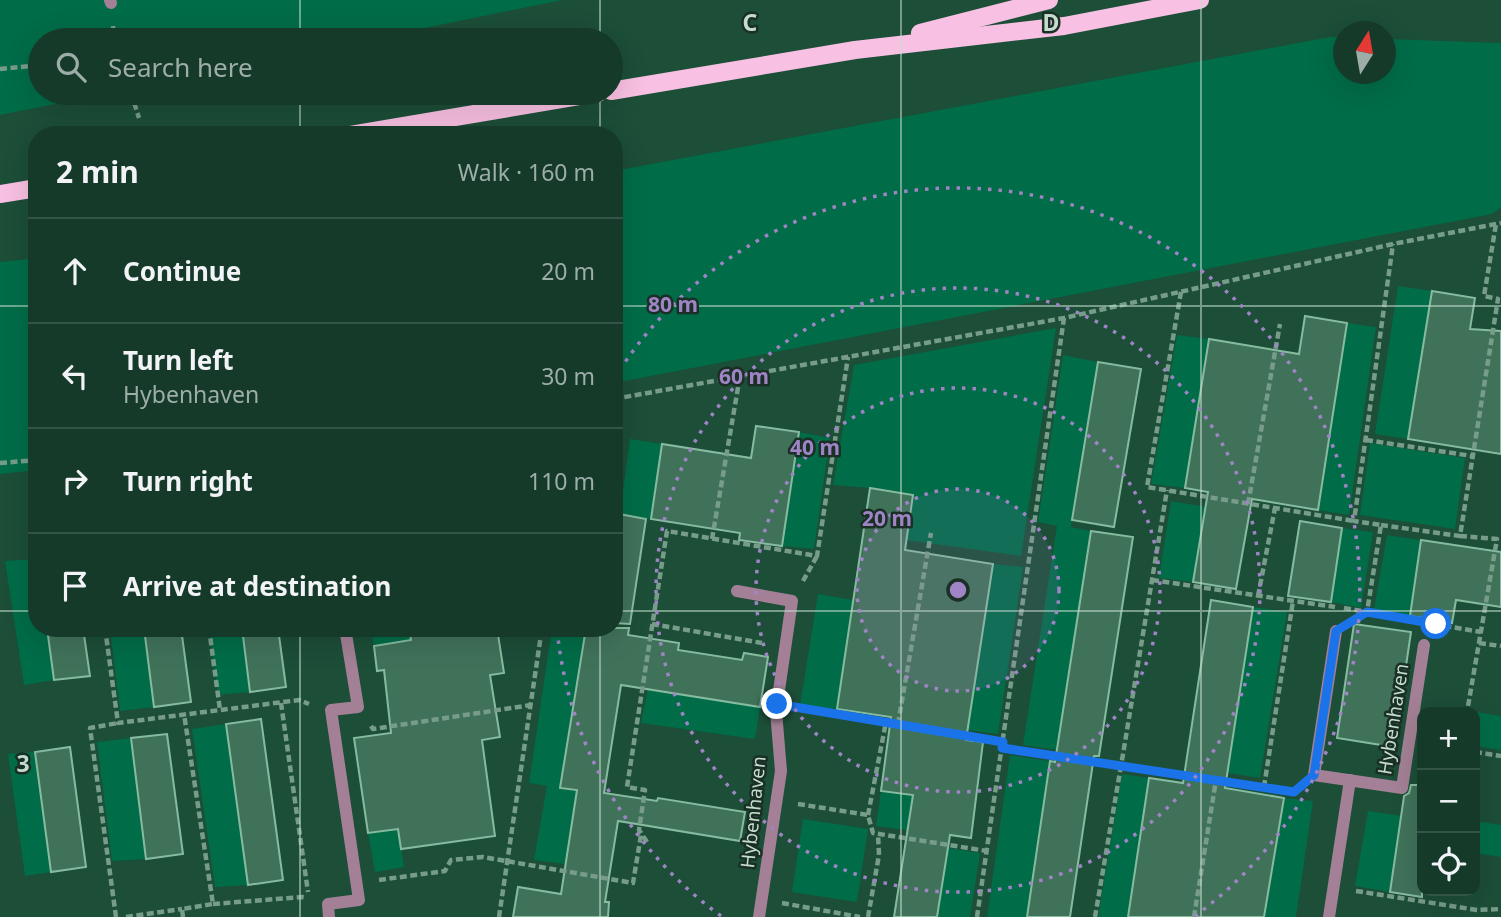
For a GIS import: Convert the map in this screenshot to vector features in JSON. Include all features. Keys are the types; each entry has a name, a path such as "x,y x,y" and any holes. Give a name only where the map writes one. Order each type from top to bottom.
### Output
{"main road":[{"path":"855,50 1049,0"},
{"path":"623,89 855,50 1064,26 1200,0"},
{"path":"402,126 527,105"},
{"path":"0,194 28,189"}],"street":[{"name":"Hybenhaven","path":"737,591 792,601 776,711 781,771 759,917"},
{"path":"1314,775 1336,631"},
{"path":"329,917 328,904 359,900 331,710 358,707 346,637"},
{"name":"Hybenhaven","path":"1314,775 1402,788 1424,645"},
{"name":"Hybenhaven","path":"1329,917 1350,780"}],"path":[{"path":"0,69 28,66"},
{"path":"135,105 139,118"},
{"path":"623,396 1064,318 1393,244 1499,224 1484,296 1498,299 1460,536"},
{"path":"1354,521 1393,244"},
{"path":"1181,292 1147,487 1354,521 1499,540 1468,707"},
{"path":"977,917 1064,318"},
{"path":"1248,504 1280,324"},
{"path":"712,539 740,376"},
{"path":"1366,440 1472,456"},
{"path":"0,463 28,461"},
{"path":"1095,917 1167,490"},
{"path":"1258,596 1275,508"},
{"path":"1336,631 1367,612 1381,525"},
{"path":"898,724 931,533"},
{"path":"1152,580 1481,632"},
{"path":"1264,787 1293,601"},
{"path":"652,624 785,647"},
{"path":"106,637 118,723"},
{"path":"210,637 220,710"},
{"path":"499,917 541,637"},
{"path":"1479,643 1501,646"},
{"path":"116,917 90,728 299,700 331,710"},
{"path":"126,917 213,904 302,897 309,899 281,702"},
{"path":"777,704 1121,766 1294,792 1314,775"},
{"path":"358,707 373,729 531,705"},
{"path":"184,715 213,904"},
{"path":"886,722 874,771 868,815 873,834 987,851"},
{"path":"1480,753 1501,756"},
{"path":"1194,917 1216,780"},
{"path":"776,801 868,815"},
{"path":"356,883 445,872 451,860 483,857 633,883 641,834"},
{"path":"868,917 879,855 878,834"},
{"path":"1334,888 1477,910 1501,908"},
{"path":"761,900 860,917"},
{"path":"181,909 183,917"}],"green space":[{"path":"0,0 562,0 425,28 28,28 28,105 50,105 0,115"},
{"path":"1330,37 1333,37 1333,84 1396,84 1396,39 1501,43 1501,207 1492,214 623,381 623,169"},
{"path":"28,259 28,471 0,474 0,262"},
{"path":"1398,286 1432,291 1408,439 1375,434"},
{"path":"1347,323 1376,327 1349,515 1318,510"},
{"path":"1056,328 1021,556 906,540 870,488 833,485 854,365"},
{"path":"1177,335 1209,339 1185,488 1151,484"},
{"path":"1063,355 1098,362 1071,527 1091,531 1057,750 1023,745 1057,526 1038,522"},
{"path":"799,432 830,438 814,549 782,546"},
{"path":"630,439 662,444 651,519 623,514 623,492"},
{"path":"1370,443 1465,458 1455,529 1360,515"},
{"path":"1171,501 1206,507 1193,582 1159,578"},
{"path":"1342,528 1373,532 1361,608 1331,602"},
{"path":"1387,535 1421,540 1410,616 1374,609"},
{"path":"28,560 28,637 48,637 54,680 24,685 5,561"},
{"path":"993,564 1023,567 998,734 968,730"},
{"path":"818,594 853,600 837,709 800,705"},
{"path":"1253,607 1287,612 1260,778 1228,773"},
{"path":"111,637 145,637 154,707 120,711"},
{"path":"210,637 243,637 250,692 218,695"},
{"path":"372,637 414,637 416,640 374,646"},
{"path":"551,637 585,637 560,787 577,790 566,864 534,860 547,786 529,783"},
{"path":"648,689 760,707 755,739 641,723"},
{"path":"1480,713 1501,716 1501,750 1480,747"},
{"path":"226,724 248,885 215,887 192,729"},
{"path":"131,738 146,859 112,861 97,742"},
{"path":"35,752 51,872 25,876 8,754"},
{"path":"1010,755 1050,761 1027,917 987,917"},
{"path":"1122,774 1149,778 1128,917 1098,917"},
{"path":"881,791 938,798 946,835 876,826"},
{"path":"1284,798 1313,801 1296,917 1264,917"},
{"path":"1368,811 1402,816 1390,892 1355,886"},
{"path":"803,819 868,829 857,902 792,892"},
{"path":"1480,822 1501,825 1501,857 1480,854"},
{"path":"398,829 404,867 375,872 368,833"},
{"path":"948,848 980,853 970,917 937,917"}],"building":[{"path":"1432,291 1475,298 1470,329 1501,331 1501,454 1408,439"},
{"path":"1305,316 1347,323 1318,510 1252,499 1236,589 1193,582 1208,492 1185,488 1209,339 1299,354"},
{"path":"1098,362 1141,369 1114,527 1072,520"},
{"path":"756,426 799,432 782,546 739,540 740,533 651,519 662,444 751,458"},
{"path":"870,488 913,495 905,550 993,564 966,740 983,742 971,838 950,835 937,917 894,917 913,795 881,791 891,717 837,709"},
{"path":"623,515 646,519 630,624 623,624"},
{"path":"1300,521 1342,528 1331,602 1288,596"},
{"path":"1091,531 1133,537 1099,756 1094,756 1070,917 1027,917 1050,761 1055,762"},
{"path":"1421,540 1501,552 1501,607 1456,600 1452,623 1410,616"},
{"path":"1211,600 1253,607 1225,788 1284,798 1264,917 1128,917 1149,778 1183,783"},
{"path":"1354,624 1411,632 1394,747 1337,738"},
{"path":"623,628 629,628 628,635 679,643 678,650 742,660 744,653 768,657 760,707 621,685 604,793 657,801 658,798 745,812 740,841 618,821 605,902 609,902 608,917 513,917 518,887 561,894 577,790 560,788 585,637 623,637"},
{"path":"48,637 84,637 90,676 54,680"},
{"path":"145,637 182,637 191,702 154,707"},
{"path":"243,637 279,637 286,687 250,692"},
{"path":"410,637 498,637 504,673 490,675 500,737 482,740 495,836 401,849 398,829 368,833 354,738 391,733 384,670 377,671 374,646 411,640"},
{"path":"261,719 283,880 248,885 226,724"},
{"path":"167,734 183,854 146,859 131,738"},
{"path":"70,747 86,867 51,872 35,752"},
{"path":"1411,785 1417,785 1417,896 1422,897 1390,892 1404,796 1409,793"}],"route":[{"path":"777,704 1003,742 1002,748 1294,792 1314,775 1336,631 1367,612 1436,624"}]}
